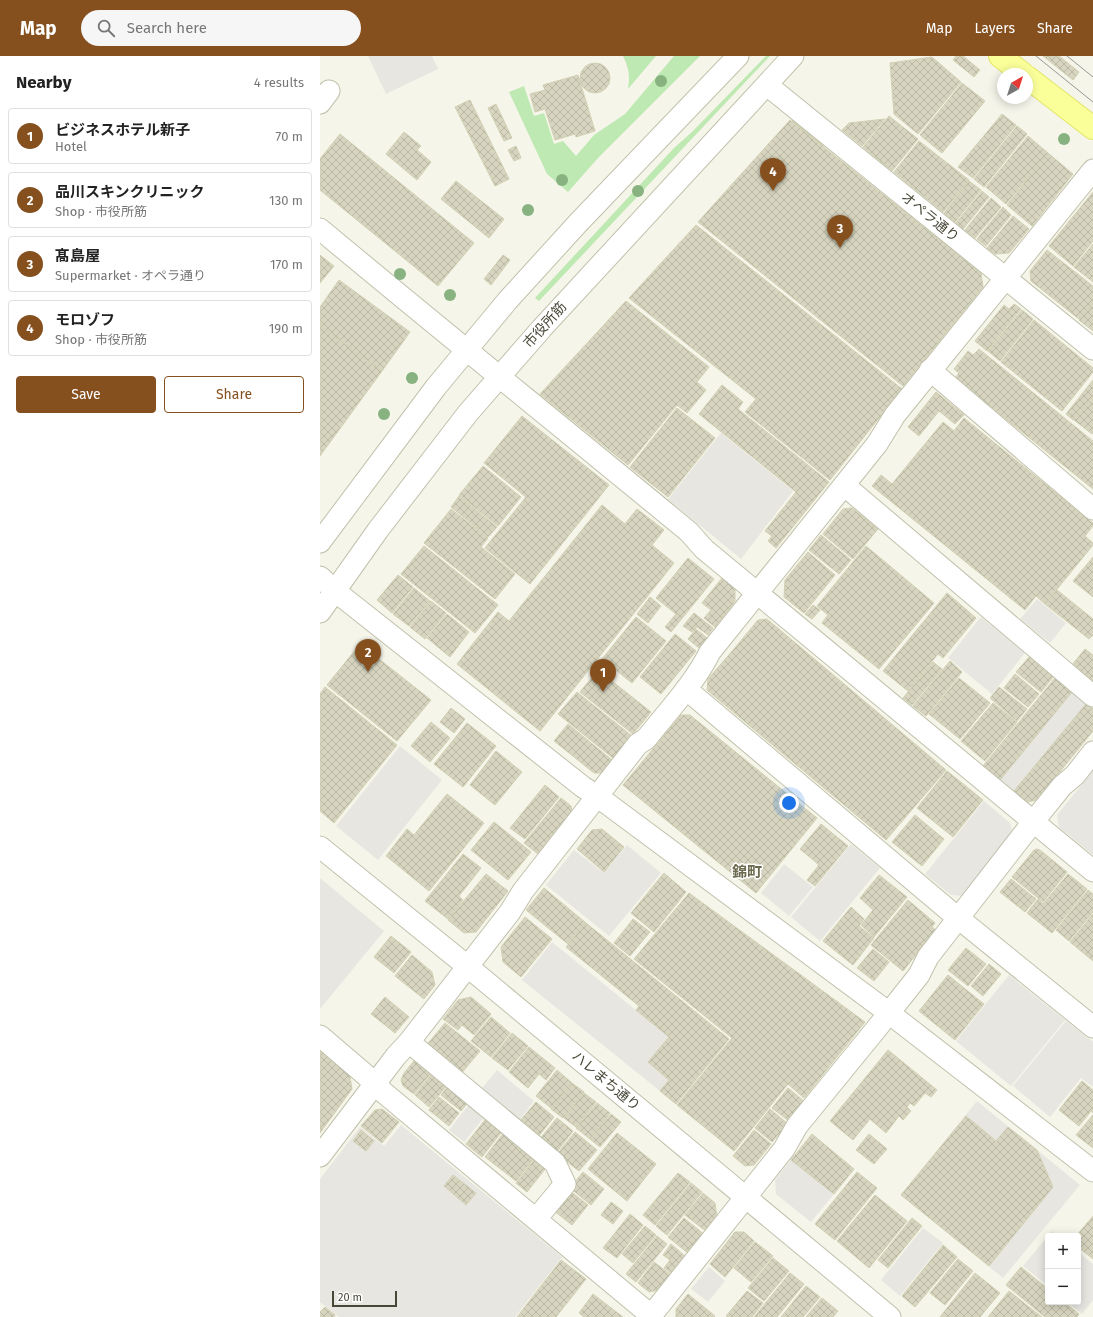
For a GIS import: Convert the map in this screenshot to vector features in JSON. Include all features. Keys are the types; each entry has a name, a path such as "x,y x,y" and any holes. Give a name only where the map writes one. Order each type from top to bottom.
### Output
{"main road":[{"path":"1000,56 1015,68"},
{"path":"1033,82 1093,128"}],"street":[{"path":"320,542 436,387 508,300 579,222 738,56"},
{"name":"市役所筋","path":"320,612 328,590 378,530 454,431 500,376 542,328 793,56"},
{"name":"オペラ通り","path":"767,85 1093,349"},
{"path":"320,1156 396,1056 410,1042 510,912 523,891 597,796 638,744 646,739 704,666 710,652 876,444 895,415 930,370 1093,170"},
{"path":"320,229 690,532 704,549 1093,871"},
{"path":"930,370 1093,509"},
{"path":"844,485 1093,696"},
{"path":"320,577 328,590 583,787 890,1013 1093,1171"},
{"path":"686,689 958,919 1093,1028"},
{"path":"320,1036 375,1083 383,1092 651,1316 784,1149 797,1126 890,1013 919,975 928,957 1062,786 1076,775 1093,752"},
{"name":"ハレまち通り","path":"320,847 467,966 890,1317"},
{"path":"410,1042 555,1163 565,1184 536,1219"}],"green space":[{"path":"623,56 656,56 628,89 629,80 627,65"},
{"path":"674,56 700,56 599,157 568,192 547,174 509,92 524,86 534,116 544,113 554,144 563,141 576,156 594,135 625,114"},
{"path":"766,56 770,56 539,301 535,298 674,148 692,132"}],"shaded area":[{"path":"368,56 432,56 438,69 386,94"},
{"path":"721,433 793,491 741,559 668,499"},
{"path":"1037,599 1066,623 1050,643 1020,619"},
{"path":"981,617 1025,653 992,694 948,658"},
{"path":"1055,678 1093,709 1093,731 1037,800 1027,802 983,766"},
{"path":"400,746 442,780 378,860 336,826"},
{"path":"1093,771 1093,855 1059,827 1057,815"},
{"path":"984,801 1010,823 1013,835 963,896 951,895 925,874"},
{"path":"851,844 880,868 820,941 791,917"},
{"path":"627,845 661,873 609,936 546,885 574,850 604,873"},
{"path":"784,864 813,887 789,916 761,893"},
{"path":"320,878 384,931 320,1009"},
{"path":"552,942 669,1037 648,1062 669,1080 660,1091 522,980"},
{"path":"1009,975 1065,1020 1011,1086 956,1041"},
{"path":"1066,1021 1093,1042 1093,1087 1081,1078 1050,1117 1013,1086"},
{"path":"497,1070 534,1101 516,1124 478,1093"},
{"path":"977,1101 1080,1185 1003,1278 901,1195"},
{"path":"470,1103 486,1115 464,1142 449,1130"},
{"path":"401,1125 562,1257 515,1317 339,1317 320,1302 320,1179 360,1127 384,1146"},
{"path":"791,1160 834,1194 811,1222 776,1194 775,1180"},
{"path":"923,1228 943,1243 900,1296 881,1280"},
{"path":"1045,1239 1045,1284 1023,1266"},
{"path":"1081,1254 1093,1264 1093,1300 1082,1314 1071,1305 1081,1305"},
{"path":"709,1267 725,1281 708,1302 691,1289"}],"building":[{"path":"956,56 963,56 980,70 974,77 953,60"},
{"path":"1043,56 1059,56 1079,72 1073,80"},
{"path":"932,57 961,82 918,134 894,114 890,63"},
{"path":"595,63 606,67 610,78 606,89 595,93 584,89 580,78 584,67"},
{"path":"578,75 595,131 576,137 575,134 555,140 545,109 535,112 530,94 545,90 543,85"},
{"path":"962,83 985,101 942,153 920,135"},
{"path":"470,100 509,179 495,186 455,107"},
{"path":"496,104 512,138 504,141 488,108"},
{"path":"798,114 829,139 823,146 792,121"},
{"path":"1002,114 1016,125 973,178 958,167"},
{"path":"889,116 918,139 892,171 863,147"},
{"path":"885,119 862,146 842,130 849,123"},
{"path":"790,120 981,273 983,287 903,386 698,222"},
{"path":"1017,126 1027,134 984,187 974,179"},
{"path":"404,132 421,146 417,150 431,162 417,180 386,154"},
{"path":"340,134 474,243 438,286 320,190 320,159"},
{"path":"1028,136 1048,153 1006,204 986,187"},
{"path":"919,141 969,180 943,212 894,172"},
{"path":"516,146 521,158 514,161 508,150"},
{"path":"1048,153 1073,174 1032,226 1007,205"},
{"path":"456,181 504,219 489,238 441,199"},
{"path":"969,181 981,190 955,222 944,213"},
{"path":"982,191 989,197 963,229 956,223"},
{"path":"1093,192 1093,241 1073,266 1049,246"},
{"path":"991,198 1001,207 975,238 965,230"},
{"path":"1003,207 1011,215 986,246 977,239"},
{"path":"1013,216 1029,229 1009,253 995,254 987,248"},
{"path":"696,225 902,389 830,480 745,412 756,399 629,298"},
{"path":"1093,244 1093,282 1074,267"},
{"path":"1047,250 1093,286 1093,302 1079,319 1031,281 1030,271"},
{"path":"320,255 334,266 320,283"},
{"path":"503,255 510,260 491,285 484,279"},
{"path":"339,280 410,332 382,371 320,326 320,307"},
{"path":"626,301 709,367 697,382 706,390 687,413 677,405 628,465 540,394"},
{"path":"1093,303 1093,331 1079,320"},
{"path":"1014,304 1021,309 987,351 975,341 1004,305 1009,309"},
{"path":"1022,310 1033,319 1000,361 988,351"},
{"path":"1034,320 1093,368 1093,372 1062,411 1001,362"},
{"path":"320,326 382,371 320,456"},
{"path":"979,349 1093,441 1093,489 955,378 959,373 954,369 968,351 973,355"},
{"path":"1093,380 1093,396 1073,420 1066,414"},
{"path":"722,385 743,402 738,409 829,482 776,548 768,541 772,536 765,531 796,492 699,414"},
{"path":"936,392 964,415 955,424 939,411 919,436 908,427"},
{"path":"1093,397 1093,433 1092,434 1074,420"},
{"path":"677,408 715,438 668,497 630,467"},
{"path":"522,416 609,485 530,584 485,548 526,497 484,463"},
{"path":"964,418 1093,523 1093,526 1085,536 1093,543 1093,545 1045,604 1036,596 1025,610 872,486 881,475 892,484 943,422 954,431"},
{"path":"483,466 521,497 498,526 459,495"},
{"path":"459,496 497,527 488,537 451,507"},
{"path":"602,505 625,524 637,509 664,530 652,545 674,563 540,731 457,664 498,612 509,621"},
{"path":"852,508 878,529 853,559 823,534 843,509"},
{"path":"451,509 488,538 481,547 515,574 495,599 424,543"},
{"path":"821,535 851,560 839,574 809,550"},
{"path":"424,546 498,605 475,633 401,574"},
{"path":"866,546 934,603 879,669 822,623 828,615 817,606"},
{"path":"808,552 835,575 804,613 784,597 785,580"},
{"path":"1093,557 1093,597 1073,581"},
{"path":"688,558 714,579 671,632 665,627 676,614 656,598"},
{"path":"398,575 413,587 392,613 377,600"},
{"path":"722,578 735,588 735,601 715,627 704,618 711,610 702,603"},
{"path":"414,588 430,601 409,626 393,614"},
{"path":"1057,590 1093,619 1093,635 1089,639 1045,604"},
{"path":"947,593 976,618 943,658 938,654 908,691 883,671"},
{"path":"650,597 661,606 648,623 637,614"},
{"path":"431,601 446,613 425,639 410,627"},
{"path":"813,605 820,610 812,619 805,614"},
{"path":"694,613 713,628 708,635 697,627 692,632 683,626"},
{"path":"447,614 469,632 450,657 427,638"},
{"path":"636,617 666,641 632,683 602,659"},
{"path":"767,619 946,770 886,840 707,690 708,679 758,620"},
{"path":"696,629 707,638 699,648 688,639"},
{"path":"675,634 696,651 661,694 640,677"},
{"path":"360,644 431,700 397,741 327,685"},
{"path":"1085,649 1093,655 1093,681 1072,665"},
{"path":"1030,656 1054,676 1041,692 1016,672"},
{"path":"950,661 962,672 926,716 913,706"},
{"path":"933,662 942,669 912,705 903,698"},
{"path":"598,670 651,712 633,734 580,692"},
{"path":"1015,674 1039,694 1028,707 1004,688"},
{"path":"959,678 990,703 960,739 929,714"},
{"path":"1055,678 1072,692 1000,780 983,766"},
{"path":"325,687 397,745 334,823 320,811 320,694"},
{"path":"999,687 1027,709 1017,721 990,698"},
{"path":"577,692 632,736 613,758 558,714"},
{"path":"993,703 1017,722 985,761 961,741"},
{"path":"1086,704 1093,709 1093,731 1037,800 1027,802 1014,791"},
{"path":"451,708 465,719 454,733 440,722"},
{"path":"681,715 690,715 817,818 756,893 623,785"},
{"path":"431,722 450,738 430,762 411,746"},
{"path":"467,723 496,746 463,787 434,764"},
{"path":"568,724 612,760 602,773 594,773 554,741"},
{"path":"496,751 522,772 495,805 470,785"},
{"path":"947,771 983,800 953,837 917,808"},
{"path":"545,785 559,797 525,839 510,828"},
{"path":"447,794 484,823 429,891 386,856 407,829 414,835"},
{"path":"561,798 571,806 572,811 538,854 524,843"},
{"path":"915,815 944,839 922,866 892,842"},
{"path":"494,822 531,852 508,880 471,850"},
{"path":"821,824 848,846 815,886 807,880 819,865 800,849"},
{"path":"602,829 624,847 604,872 577,849 592,830"},
{"path":"1037,849 1067,872 1043,902 1012,877 1034,850"},
{"path":"463,854 481,868 459,896 463,900 448,919 425,901"},
{"path":"664,873 686,892 654,932 631,913"},
{"path":"486,874 508,891 476,932 464,933 448,920"},
{"path":"1068,874 1087,889 1052,933 1027,913 1038,899 1043,904"},
{"path":"879,875 907,897 874,937 861,925 873,910 860,898"},
{"path":"1011,879 1036,899 1025,912 1000,892"},
{"path":"544,888 586,923 568,944 526,910"},
{"path":"1088,890 1093,894 1093,912 1069,941 1056,930"},
{"path":"689,893 865,1022 804,1098 788,1084 734,1151 677,1105 732,1038 634,959"},
{"path":"908,900 935,923 932,927 936,930 903,971 871,945"},
{"path":"851,907 864,919 859,926 874,938 853,965 823,941"},
{"path":"1093,914 1093,961 1070,942"},
{"path":"525,917 552,939 521,977 503,962 501,947"},
{"path":"633,919 650,932 630,956 614,943"},
{"path":"586,923 729,1039 676,1104 660,1091 669,1080 648,1062 669,1037 636,1010 639,1006 566,947"},
{"path":"391,936 411,952 394,973 374,957"},
{"path":"966,948 986,964 968,986 948,970"},
{"path":"873,949 889,962 874,981 857,968"},
{"path":"412,955 432,972 435,985 424,999 395,976"},
{"path":"989,964 1001,974 983,996 971,986"},
{"path":"948,975 984,1004 955,1040 919,1011"},
{"path":"385,997 409,1017 395,1033 371,1014"},
{"path":"471,997 491,1014 474,1035 462,1025 458,1030 443,1019 458,1000"},
{"path":"491,1017 510,1033 491,1057 471,1041"},
{"path":"445,1023 480,1051 460,1075 425,1047"},
{"path":"512,1033 528,1046 508,1070 492,1058"},
{"path":"320,1047 349,1071 352,1089 320,1133"},
{"path":"529,1047 555,1068 546,1080 539,1074 528,1088 509,1072"},
{"path":"888,1050 937,1090 931,1097 925,1093 914,1106 910,1103 907,1107 911,1111 903,1120 899,1116 886,1133 870,1119 853,1140 830,1121"},
{"path":"419,1055 435,1068 414,1094 403,1086 401,1080 404,1073"},
{"path":"557,1070 572,1083 551,1108 536,1096"},
{"path":"434,1071 449,1083 429,1107 415,1095"},
{"path":"1082,1081 1093,1090 1093,1113 1091,1111 1079,1126 1059,1110"},
{"path":"572,1083 584,1092 563,1118 551,1109"},
{"path":"450,1084 470,1100 461,1111 441,1095"},
{"path":"788,1088 805,1102 789,1121 772,1108"},
{"path":"584,1093 596,1102 576,1127 564,1118"},
{"path":"439,1097 459,1113 449,1126 429,1110"},
{"path":"536,1102 554,1117 538,1137 519,1122"},
{"path":"597,1103 610,1113 590,1139 576,1128"},
{"path":"382,1109 399,1122 382,1143 361,1126 375,1110"},
{"path":"770,1109 788,1124 772,1142 755,1128"},
{"path":"611,1114 621,1122 600,1147 590,1139"},
{"path":"1093,1115 1093,1148 1076,1135"},
{"path":"488,1116 504,1129 482,1157 466,1144"},
{"path":"966,1116 996,1141 1008,1127 1037,1150 1053,1187 989,1266 901,1195"},
{"path":"557,1118 573,1131 556,1153 539,1140"},
{"path":"361,1130 374,1141 366,1151 353,1141"},
{"path":"754,1130 771,1144 754,1165 745,1166 733,1156"},
{"path":"505,1131 536,1156 516,1181 485,1157"},
{"path":"575,1132 597,1150 579,1171 557,1154"},
{"path":"617,1133 656,1164 627,1201 588,1169"},
{"path":"812,1134 854,1169 834,1194 791,1160"},
{"path":"869,1134 887,1149 874,1164 856,1150"},
{"path":"535,1159 546,1168 527,1192 516,1183"},
{"path":"583,1172 604,1189 591,1205 570,1188"},
{"path":"857,1172 877,1188 835,1240 815,1224"},
{"path":"678,1173 690,1182 655,1225 643,1215"},
{"path":"453,1175 476,1193 466,1205 444,1186"},
{"path":"691,1183 702,1192 667,1235 656,1226"},
{"path":"569,1190 588,1205 572,1225 553,1210"},
{"path":"703,1193 715,1203 717,1219 707,1232 685,1215"},
{"path":"875,1195 907,1221 869,1268 837,1241"},
{"path":"611,1202 623,1211 613,1224 601,1215"},
{"path":"630,1214 643,1225 617,1258 603,1248"},
{"path":"1093,1216 1093,1259 1081,1249 1081,1233 1079,1233"},
{"path":"684,1218 705,1235 689,1254 668,1237"},
{"path":"912,1218 922,1226 888,1268 878,1260"},
{"path":"645,1226 656,1235 633,1263 622,1254"},
{"path":"735,1232 744,1232 754,1241 725,1277 710,1264"},
{"path":"657,1236 667,1244 636,1282 626,1274"},
{"path":"755,1242 773,1256 751,1282 734,1268"},
{"path":"671,1244 685,1256 671,1273 664,1268 670,1260 663,1255"},
{"path":"943,1245 957,1257 915,1307 902,1296"},
{"path":"773,1258 789,1271 764,1301 748,1288"},
{"path":"958,1259 973,1271 945,1305 930,1293"},
{"path":"561,1260 586,1279 556,1317 517,1317"},
{"path":"654,1262 671,1275 659,1290 649,1292 638,1283"},
{"path":"1021,1267 1045,1287 1045,1305 1068,1305 1079,1314 1077,1317 1045,1317 1006,1285"},
{"path":"790,1273 804,1284 777,1317 754,1317"},
{"path":"975,1273 1000,1293 980,1317 940,1317"},
{"path":"806,1286 820,1297 803,1317 781,1317"},
{"path":"747,1291 763,1303 752,1317 726,1316"},
{"path":"1009,1291 1042,1317 988,1317"},
{"path":"593,1294 623,1317 584,1317 579,1313"},
{"path":"688,1294 715,1316 676,1317 676,1309"},
{"path":"822,1298 838,1311 833,1317 806,1317"},
{"path":"325,1307 335,1315 334,1317 320,1317 320,1312"}],"tram line":[{"path":"1036,56 1093,102"},
{"path":"1067,56 1093,77"}],"place":[{"name":"モロゾフ","path":"773,191"},
{"name":"髙島屋","path":"840,248"},
{"name":"品川スキンクリニック","path":"368,672"},
{"name":"ビジネスホテル新子","path":"603,692"}],"district":[{"name":"錦町","path":"747,872"}]}
